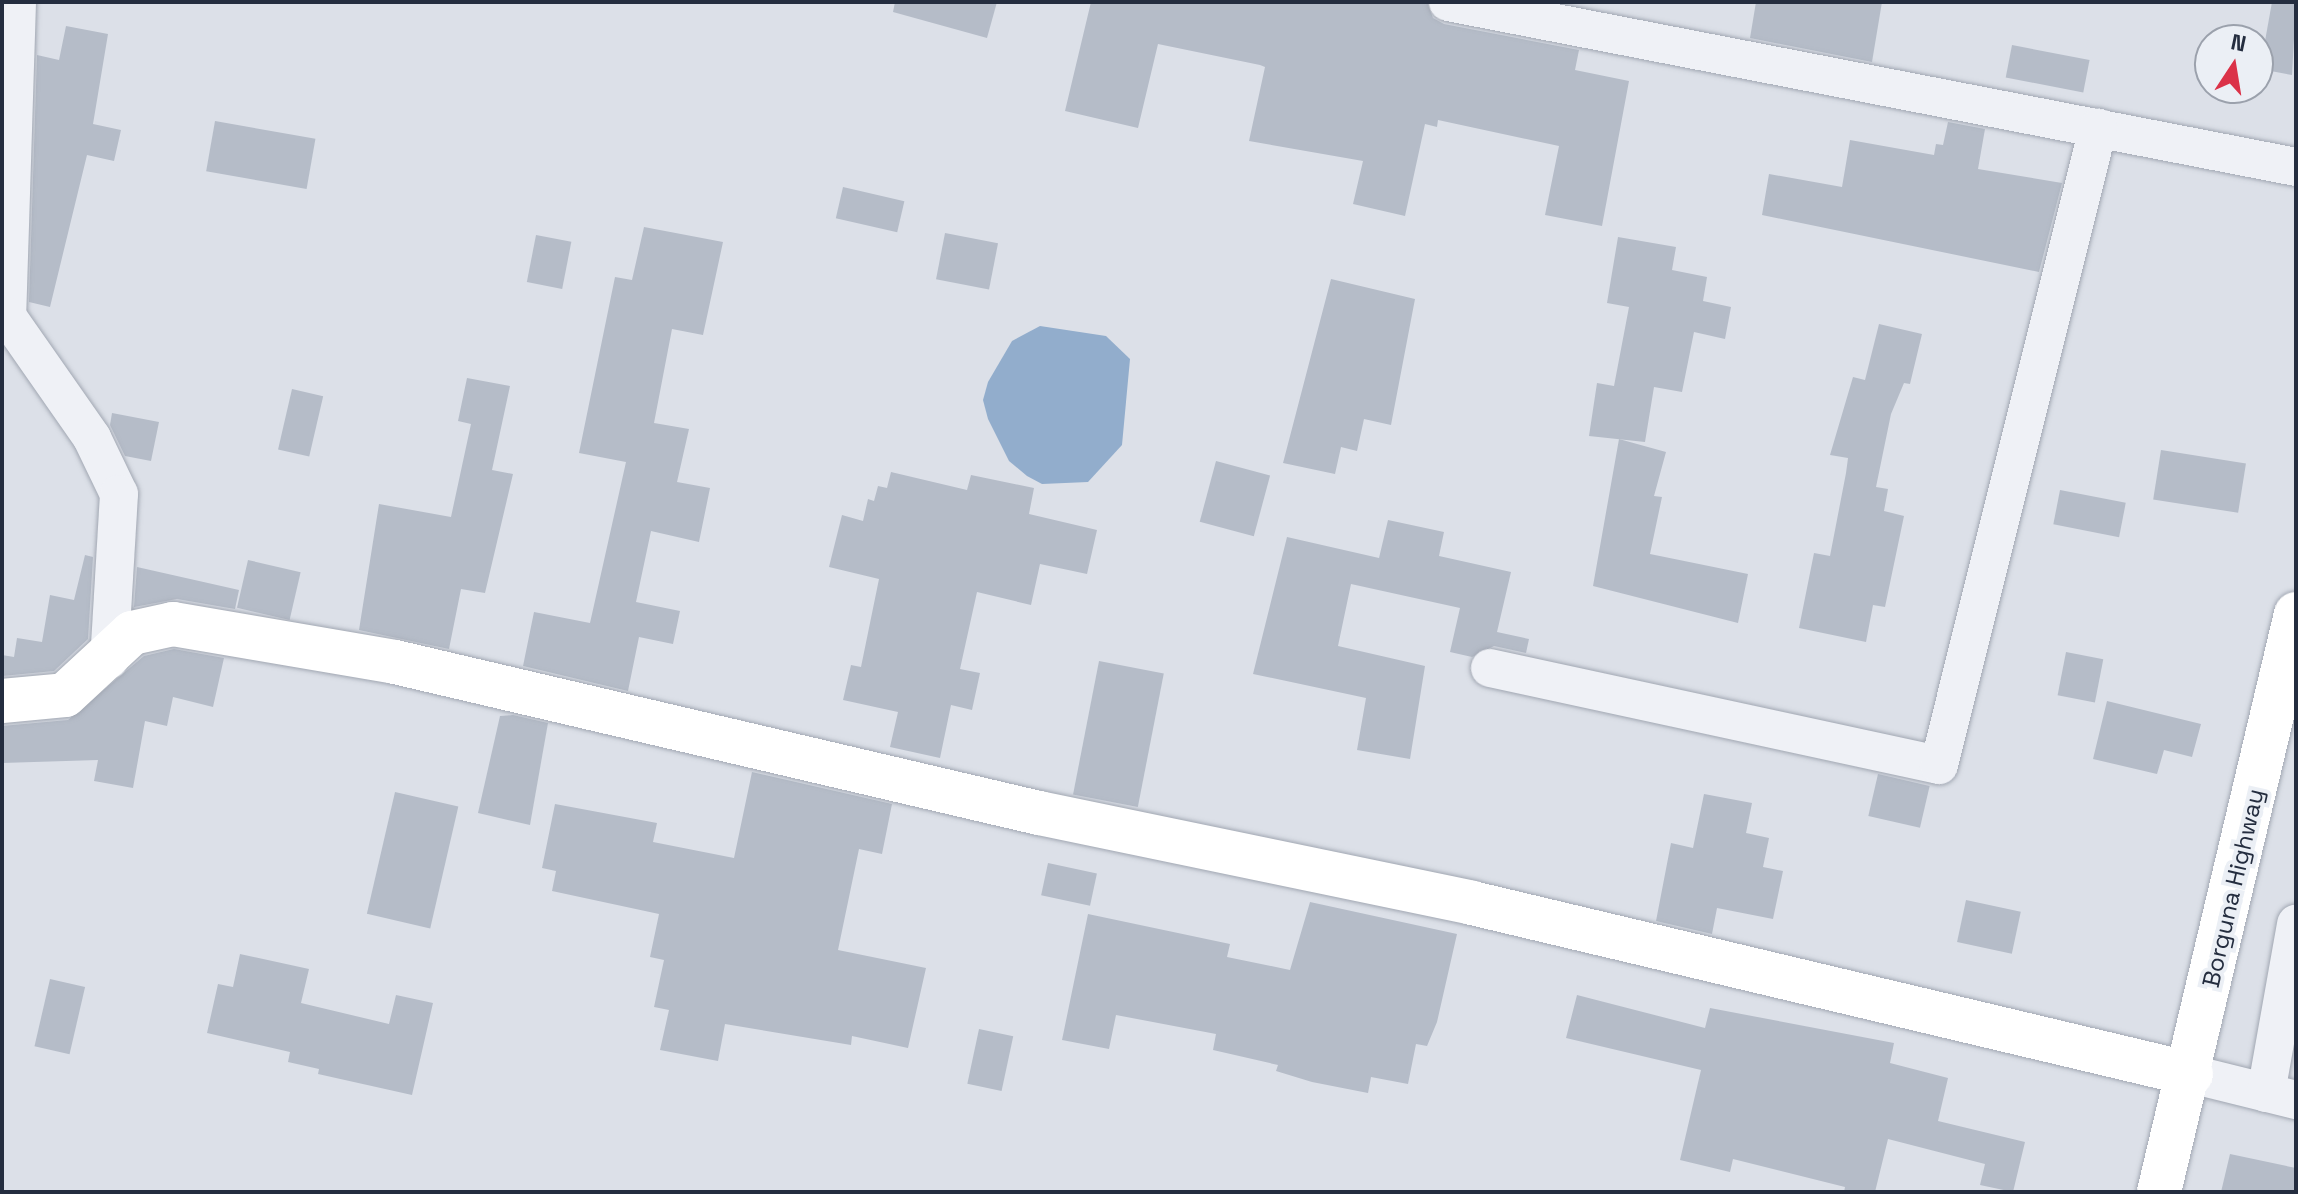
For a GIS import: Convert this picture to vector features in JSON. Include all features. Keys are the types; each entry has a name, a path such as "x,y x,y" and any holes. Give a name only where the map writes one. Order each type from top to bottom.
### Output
{"street":[{"path":"17,2 7,316 92,438 119,494 109,660"},
{"path":"1448,2 2296,167"},
{"path":"1490,668 1939,765 2098,128"},
{"name":"Borguna Highway","path":"2163,1177 2191,1074 2296,614"},
{"path":"2,701 65,695 109,660 132,633 173,624 395,662 1039,813 1472,903 2281,1096 2296,924"}],"water":[{"path":"1040,326 1106,336 1130,359 1122,445 1088,482 1042,484 1027,476 1009,461 988,419 983,400 988,382 1012,341"}],"building":[{"path":"895,2 997,2 987,38 893,12"},
{"path":"1091,2 1427,2 1433,18 1444,24 1579,50 1575,70 1629,81 1602,226 1545,215 1559,146 1438,120 1437,127 1425,124 1405,216 1353,204 1363,161 1249,141 1265,67 1260,65 1158,44 1138,128 1065,111"},
{"path":"1756,2 1882,2 1872,62 1750,38"},
{"path":"2272,2 2296,2 2292,75 2274,72 2274,24 2268,24"},
{"path":"66,26 108,34 93,124 121,130 114,161 87,155 50,307 29,302 37,55 59,60"},
{"path":"2012,45 2090,60 2083,92 2006,77"},
{"path":"215,121 315,139 307,189 206,171"},
{"path":"1948,122 1985,129 1978,169 2062,183 2039,272 1762,215 1769,174 1842,187 1850,140 1934,155 1936,144 1943,145"},
{"path":"843,187 904,201 897,232 836,218"},
{"path":"644,227 723,242 703,335 672,329 654,423 689,429 677,482 710,488 699,542 651,531 636,602 680,611 673,644 639,637 628,691 523,666 534,612 590,623 626,462 579,453 615,277 632,280"},
{"path":"945,233 998,243 989,289 936,279"},
{"path":"536,235 571,242 562,289 527,282"},
{"path":"1618,237 1676,247 1672,270 1707,277 1703,301 1731,307 1725,339 1694,332 1682,392 1654,387 1645,442 1589,436 1597,383 1614,386 1629,307 1607,303"},
{"path":"1331,279 1415,299 1391,425 1364,419 1357,451 1341,447 1335,474 1283,463"},
{"path":"1879,324 1922,334 1910,384 1904,383 1891,414 1876,487 1888,489 1884,511 1904,516 1885,607 1873,605 1866,642 1799,628 1814,553 1830,556 1846,473 1848,458 1830,455 1853,377 1865,380"},
{"path":"467,378 510,386 492,470 513,474 485,593 461,589 449,649 359,630 379,504 451,517 471,424 458,421"},
{"path":"292,389 323,396 309,457 278,449"},
{"path":"112,413 159,422 151,461 125,456 110,425"},
{"path":"1619,439 1666,452 1654,496 1662,497 1650,554 1748,574 1738,623 1593,586"},
{"path":"2161,450 2246,463 2238,513 2153,499"},
{"path":"1216,461 1270,475 1254,536 1200,522"},
{"path":"891,472 967,490 971,475 1034,488 1029,514 1097,530 1087,574 1040,564 1031,605 977,592 960,669 980,673 972,710 951,705 940,758 890,747 898,712 843,700 851,665 861,667 879,579 829,567 842,515 863,521 868,499 874,501 878,486 887,488"},
{"path":"2060,490 2126,503 2119,537 2053,524"},
{"path":"1388,520 1444,532 1439,556 1511,572 1497,632 1529,639 1526,653 1494,646 1472,657 1450,652 1460,608 1351,584 1338,646 1425,666 1410,759 1357,750 1366,698 1253,674 1287,537 1379,558"},
{"path":"85,555 93,557 88,639 54,671 2,676 2,655 14,657 17,638 42,642 50,595 74,600"},
{"path":"248,560 301,572 290,620 237,608"},
{"path":"137,567 239,590 235,609 177,599 134,607"},
{"path":"174,649 224,658 213,707 173,697 167,726 145,721 133,788 94,781 98,760 2,763 2,726 68,720 144,656"},
{"path":"2066,652 2103,659 2095,702 2058,695"},
{"path":"1099,661 1164,674 1138,807 1073,795"},
{"path":"2107,701 2201,724 2192,757 2164,750 2157,774 2093,759"},
{"path":"513,715 548,723 530,825 478,813 500,716"},
{"path":"752,772 892,804 882,854 859,849 838,950 926,968 908,1048 852,1036 851,1045 725,1024 718,1061 660,1050 669,1010 654,1007 664,960 650,957 659,914 552,891 556,871 542,868 555,804 657,823 653,842 734,858"},
{"path":"1878,774 1930,786 1920,828 1868,816"},
{"path":"395,792 458,807 430,928 367,914"},
{"path":"1704,794 1752,803 1746,833 1769,838 1763,867 1783,871 1773,919 1717,908 1712,934 1656,921 1671,843 1693,848"},
{"path":"1048,863 1097,873 1090,906 1041,895"},
{"path":"1966,900 2021,912 2012,954 1957,942"},
{"path":"1310,902 1457,934 1437,1022 1427,1046 1416,1044 1408,1084 1371,1077 1368,1093 1312,1082 1276,1071 1278,1065 1213,1050 1216,1034 1116,1015 1109,1049 1062,1040 1088,914 1230,944 1227,957 1290,970"},
{"path":"240,954 309,969 301,1003 389,1024 396,995 433,1003 412,1095 318,1074 319,1069 288,1062 290,1052 207,1033 218,984 233,987"},
{"path":"50,979 85,987 70,1054 34,1046"},
{"path":"1577,995 1705,1028 1710,1008 1894,1043 1890,1063 1948,1078 1938,1121 2025,1142 2013,1192 1980,1185 1985,1164 1888,1139 1875,1192 1844,1192 1845,1187 1733,1159 1730,1172 1680,1160 1701,1070 1566,1038"},
{"path":"979,1029 1013,1036 1002,1091 967,1084"},
{"path":"2230,1154 2296,1168 2296,1192 2221,1192"}]}
